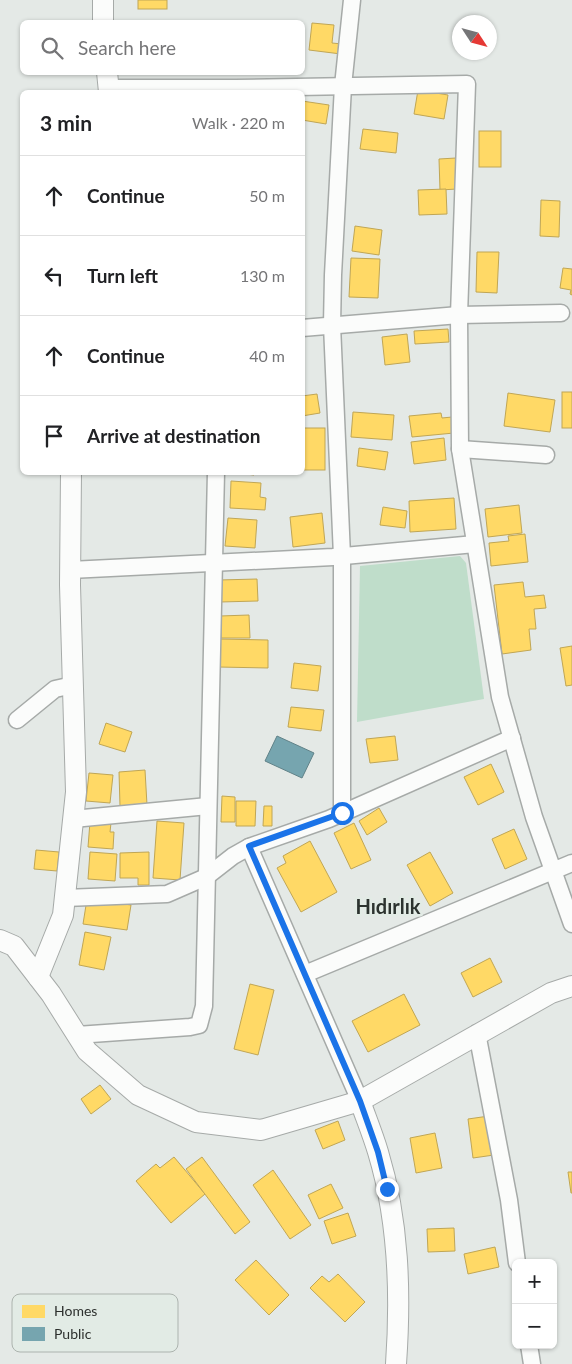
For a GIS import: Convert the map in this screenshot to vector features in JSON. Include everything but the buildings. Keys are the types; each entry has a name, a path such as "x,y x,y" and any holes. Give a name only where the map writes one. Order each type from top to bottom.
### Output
{"street":[{"path":"103,0 103,20"},
{"path":"342,813 342,556 332,325 343,86 352,0"},
{"path":"108,84 236,90 467,84 459,315 460,449 500,697 534,817 572,924"},
{"path":"305,328 459,315 561,313"},
{"path":"460,449 546,455"},
{"path":"38,977 63,915 76,792 70,570 71,475"},
{"path":"77,1035 190,1027 200,1024 204,1006 216,475"},
{"path":"70,570 342,556 475,544"},
{"path":"17,720 55,689 72,685"},
{"path":"64,898 167,894 206,877 249,846 342,813 512,738"},
{"path":"73,819 208,806"},
{"path":"249,846 360,1101 378,1152 395,1233 399,1299 396,1364"},
{"path":"305,974 572,863"},
{"path":"0,940 14,946 51,994 87,1051 138,1095 196,1122 262,1130 360,1101 551,992 572,986"},
{"path":"477,1034 509,1200 516,1259"},
{"path":"530,1349 532,1364"}],"green space":[{"path":"460,556 466,563 484,699 357,722 360,566"}],"district":[{"name":"Hıdırlık","path":"388,907"}],"route":[{"path":"342,813 249,846 360,1101 378,1152 387,1189"}]}
